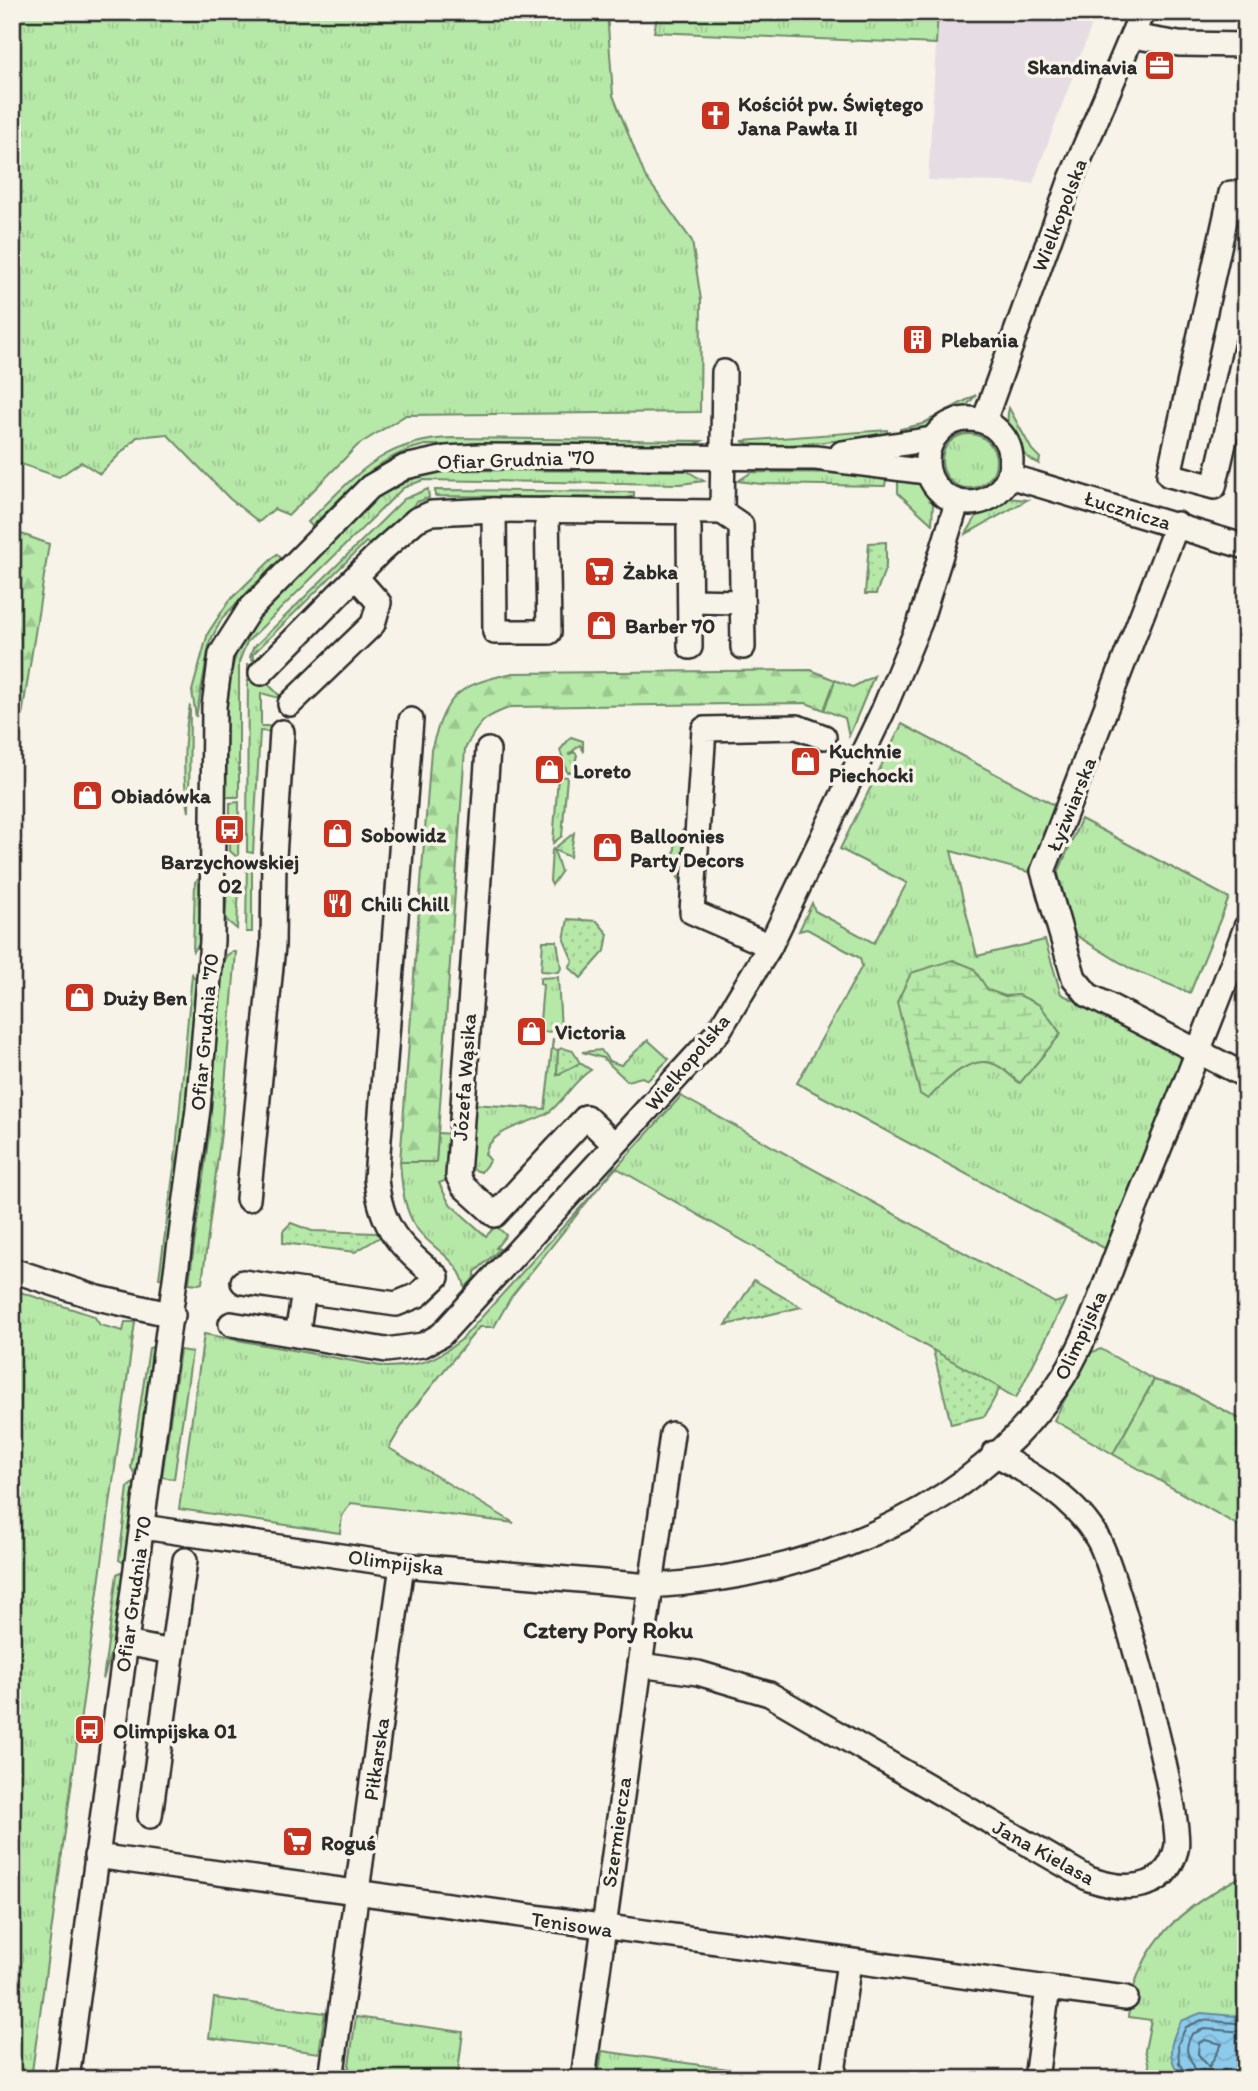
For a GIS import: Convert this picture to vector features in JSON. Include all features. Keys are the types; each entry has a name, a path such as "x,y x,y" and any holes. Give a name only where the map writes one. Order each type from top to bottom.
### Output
{"street":[{"name":"Wielkopolska","path":"984,421 1071,179 1142,12"},
{"path":"1132,36 1180,44 1246,45"},
{"path":"1246,194 1231,193 1169,475 1214,487 1246,347"},
{"path":"722,512 724,372"},
{"path":"969,418 984,421 998,429 1008,443 1012,459 1009,476 1001,489 989,499 973,504 957,503 934,486 927,472 926,455 932,439 954,421 969,418"},
{"name":"Ofiar Grudnia '70","path":"816,458 932,439"},
{"name":"Ofiar Grudnia '70","path":"67,2079 173,1315 198,1109 210,962 216,678 221,654 249,610 370,487 405,467 446,458 479,456 722,457 816,458 927,472"},
{"name":"Łucznicza","path":"1009,476 1177,524 1246,547"},
{"name":"Wielkopolska","path":"231,1324 402,1350 424,1345 441,1335 497,1277 614,1144 718,1032 770,946 911,647 957,503"},
{"path":"261,673 416,520 446,510 722,512 741,524 743,647"},
{"path":"494,510 495,632 549,632 547,510"},
{"name":"Łyżwiarska","path":"1177,524 1044,871 1074,978 1080,988 1088,995 1246,1076"},
{"path":"689,528 690,648"},
{"path":"290,704 373,624 379,603 357,578"},
{"path":"690,601 742,602"},
{"path":"243,1282 396,1304 418,1295 437,1277 408,1252 387,1227 379,1207 376,1179 411,720"},
{"path":"770,946 692,912 704,729 797,727 824,737"},
{"path":"248,1199 273,946 274,857 282,732"},
{"name":"Józefa Wąsika","path":"488,750 458,1176 463,1186 495,1215 586,1117 614,1144"},
{"name":"Olimpijska","path":"143,1527 402,1564 650,1586 685,1584 795,1563 843,1548 934,1503 1029,1420 1057,1386 1083,1336 1200,1051 1246,927"},
{"path":"12,1270 89,1295 173,1315"},
{"path":"298,1335 304,1291"},
{"path":"650,1586 672,1434"},
{"name":"Jana Kielasa","path":"640,1665 698,1673 769,1694 1089,1879 1114,1888 1138,1887 1155,1879 1171,1864 1177,1847 1177,1829 1166,1766 1108,1561 1085,1520 1062,1496 1038,1477 994,1453"},
{"path":"150,1816 185,1560"},
{"name":"Piłkarska","path":"331,2079 402,1564"},
{"name":"Szermiercza","path":"583,2079 650,1586"},
{"path":"126,1643 172,1652"},
{"name":"Tenisowa","path":"96,1856 849,1962 1126,1998"},
{"path":"832,2079 849,1962"},
{"path":"1036,2079 1048,1987"}],"shaded area":[{"path":"938,12 1092,12 1093,22 1033,183 928,180"}],"green space":[{"path":"12,12 607,12 613,95 645,176 692,241 701,300 700,412 406,415 358,445 289,515 274,509 259,522 230,499 167,434 137,437 100,474 81,462 59,477 12,461"},
{"path":"658,12 938,12 936,44 654,32"},
{"path":"976,395 961,412 946,416 925,430 898,435 900,429 922,424"},
{"path":"1009,408 1032,450 1040,458 1039,464 1025,455 1014,441 1008,425"},
{"path":"887,430 887,436 758,448 742,441"},
{"path":"969,434 988,442 996,461 988,480 969,488 950,480 942,461 950,442"},
{"path":"453,438 702,441 691,447 425,445 407,450 377,467 312,526 308,522 356,476 388,453 407,445"},
{"path":"445,470 687,471 704,481 680,484 423,480 403,488 247,642 239,662 239,797 226,797 227,689 237,650 248,628 283,589 378,496 413,478"},
{"path":"752,472 887,473 885,486 761,484 738,481"},
{"path":"898,473 922,483 933,504 932,524 898,493"},
{"path":"428,489 429,498 417,502 371,546 366,542 252,655 262,669 250,657 253,648 404,499"},
{"path":"435,490 634,492 634,496 435,496"},
{"path":"1008,498 1027,500 966,534 978,514"},
{"path":"16,532 49,544 12,780 12,534"},
{"path":"886,542 886,566 876,594 865,594 869,543"},
{"path":"277,554 281,558 223,617 210,641 196,717 192,691 208,633 229,601"},
{"path":"248,664 279,695 279,698 261,693 261,726 270,726 270,732 260,731 253,853 247,852"},
{"path":"811,670 835,680 824,710 806,703 512,707 488,717 478,727 465,749 436,1162 400,1162 431,750 442,716 456,695 478,683 513,673"},
{"path":"874,676 849,736 845,718 824,710 835,680 853,687"},
{"path":"190,705 189,812 184,758"},
{"path":"902,724 1056,806 1029,872 951,851 977,956 1045,940 1061,994 1186,1053 1106,1249 797,1083 862,966 860,958 807,929 799,931 812,903 815,911 874,943 907,883 840,849"},
{"path":"571,737 583,741 583,750 580,745 568,755 574,752 577,755 573,772 567,772 560,750"},
{"path":"558,776 567,777 562,836 553,843"},
{"path":"239,802 238,858 230,851 230,803"},
{"path":"1081,819 1229,898 1190,993 1131,969 1074,934 1058,873"},
{"path":"689,825 687,861 679,879 673,870 676,836"},
{"path":"574,833 570,857 554,850 561,872 552,885 552,850"},
{"path":"247,858 252,858 252,932 246,932"},
{"path":"200,878 200,944 193,951 195,882"},
{"path":"228,879 239,884 237,929 225,919"},
{"path":"568,919 597,921 608,934 605,951 581,978 569,967 573,961 564,940"},
{"path":"543,941 557,941 561,968 559,972 541,971"},
{"path":"236,952 221,1133 202,1283 189,1283 209,1134 222,966 226,956"},
{"path":"953,960 973,968 988,990 1005,996 1019,995 1040,1005 1061,1034 1020,1083 998,1066 978,1062 959,1070 928,1099 920,1094 897,1002 911,973"},
{"path":"192,974 197,981 189,1093 166,1279 159,1278 175,1161"},
{"path":"558,977 561,1030 539,1033 543,985 540,984 540,978"},
{"path":"553,1038 553,1049 558,1050 557,1075 580,1063 591,1070 548,1113 495,1138 485,1154 490,1160 481,1172 466,1167 473,1104 545,1109"},
{"path":"648,1040 669,1059 648,1080 642,1077 627,1081 603,1058 582,1052 601,1050 609,1061 621,1065"},
{"path":"562,1048 573,1051 580,1063 557,1075 558,1050"},
{"path":"681,1096 1055,1303 1066,1299 1016,1398 616,1168"},
{"path":"438,1133 453,1134 452,1178 439,1183 449,1203 486,1236 496,1226 506,1235 496,1248 500,1249 475,1272 475,1277 465,1288 453,1263 418,1230 406,1206 403,1189 400,1162 436,1162"},
{"path":"599,1187 511,1297 494,1327 479,1327 409,1414 389,1448 514,1523 351,1503 342,1516 340,1533 179,1509 204,1334 386,1367 426,1361 461,1340"},
{"path":"291,1223 312,1231 377,1233 380,1237 355,1252 283,1243 283,1231"},
{"path":"754,1280 801,1307 726,1325"},
{"path":"14,1290 94,1316 100,1325 123,1331 125,1322 135,1322 31,2079 12,2079"},
{"path":"156,1346 138,1474 134,1473 131,1467 149,1348"},
{"path":"1101,1349 1154,1380 1113,1454 1054,1420 1089,1353"},
{"path":"180,1350 192,1352 174,1479 162,1477"},
{"path":"933,1350 1000,1388 985,1416 951,1424"},
{"path":"1154,1380 1182,1388 1246,1422 1246,1530 1113,1454"},
{"path":"137,1484 124,1563 119,1560 128,1487"},
{"path":"123,1571 114,1641 103,1680 117,1574"},
{"path":"1246,1874 1246,2079 1152,2079 1145,2050 1151,2020 1128,2017 1141,1968 1166,1930 1183,1914 1202,1899"},
{"path":"214,1998 325,2013 319,2053 209,2038"},
{"path":"356,2017 463,2032 457,2079 347,2079"},
{"path":"602,2051 798,2079 598,2079"}],"water":[{"path":"1201,2013 1246,2017 1246,2055 1234,2079 1184,2079 1174,2064 1172,2044 1181,2021"}],"place":[{"name":"Skandinavia","path":"1160,66"},
{"name":"Kościół pw. Świętego Jana Pawła II","path":"715,115"},
{"name":"Plebania","path":"918,339"},
{"name":"Żabka","path":"600,571"},
{"name":"Barber 70","path":"602,625"},
{"name":"Kuchnie Piechocki","path":"806,762"},
{"name":"Loreto","path":"550,770"},
{"name":"Obiadówka","path":"88,795"},
{"name":"Barzychowskiej 02","path":"230,829"},
{"name":"Sobowidz","path":"338,834"},
{"name":"Balloonies Party Decors","path":"607,847"},
{"name":"Chili Chill","path":"338,903"},
{"name":"Duży Ben","path":"80,997"},
{"name":"Victoria","path":"532,1031"},
{"name":"Olimpijska 01","path":"90,1730"},
{"name":"Roguś","path":"298,1842"}],"district":[{"name":"Cztery Pory Roku","path":"608,1630"}]}
